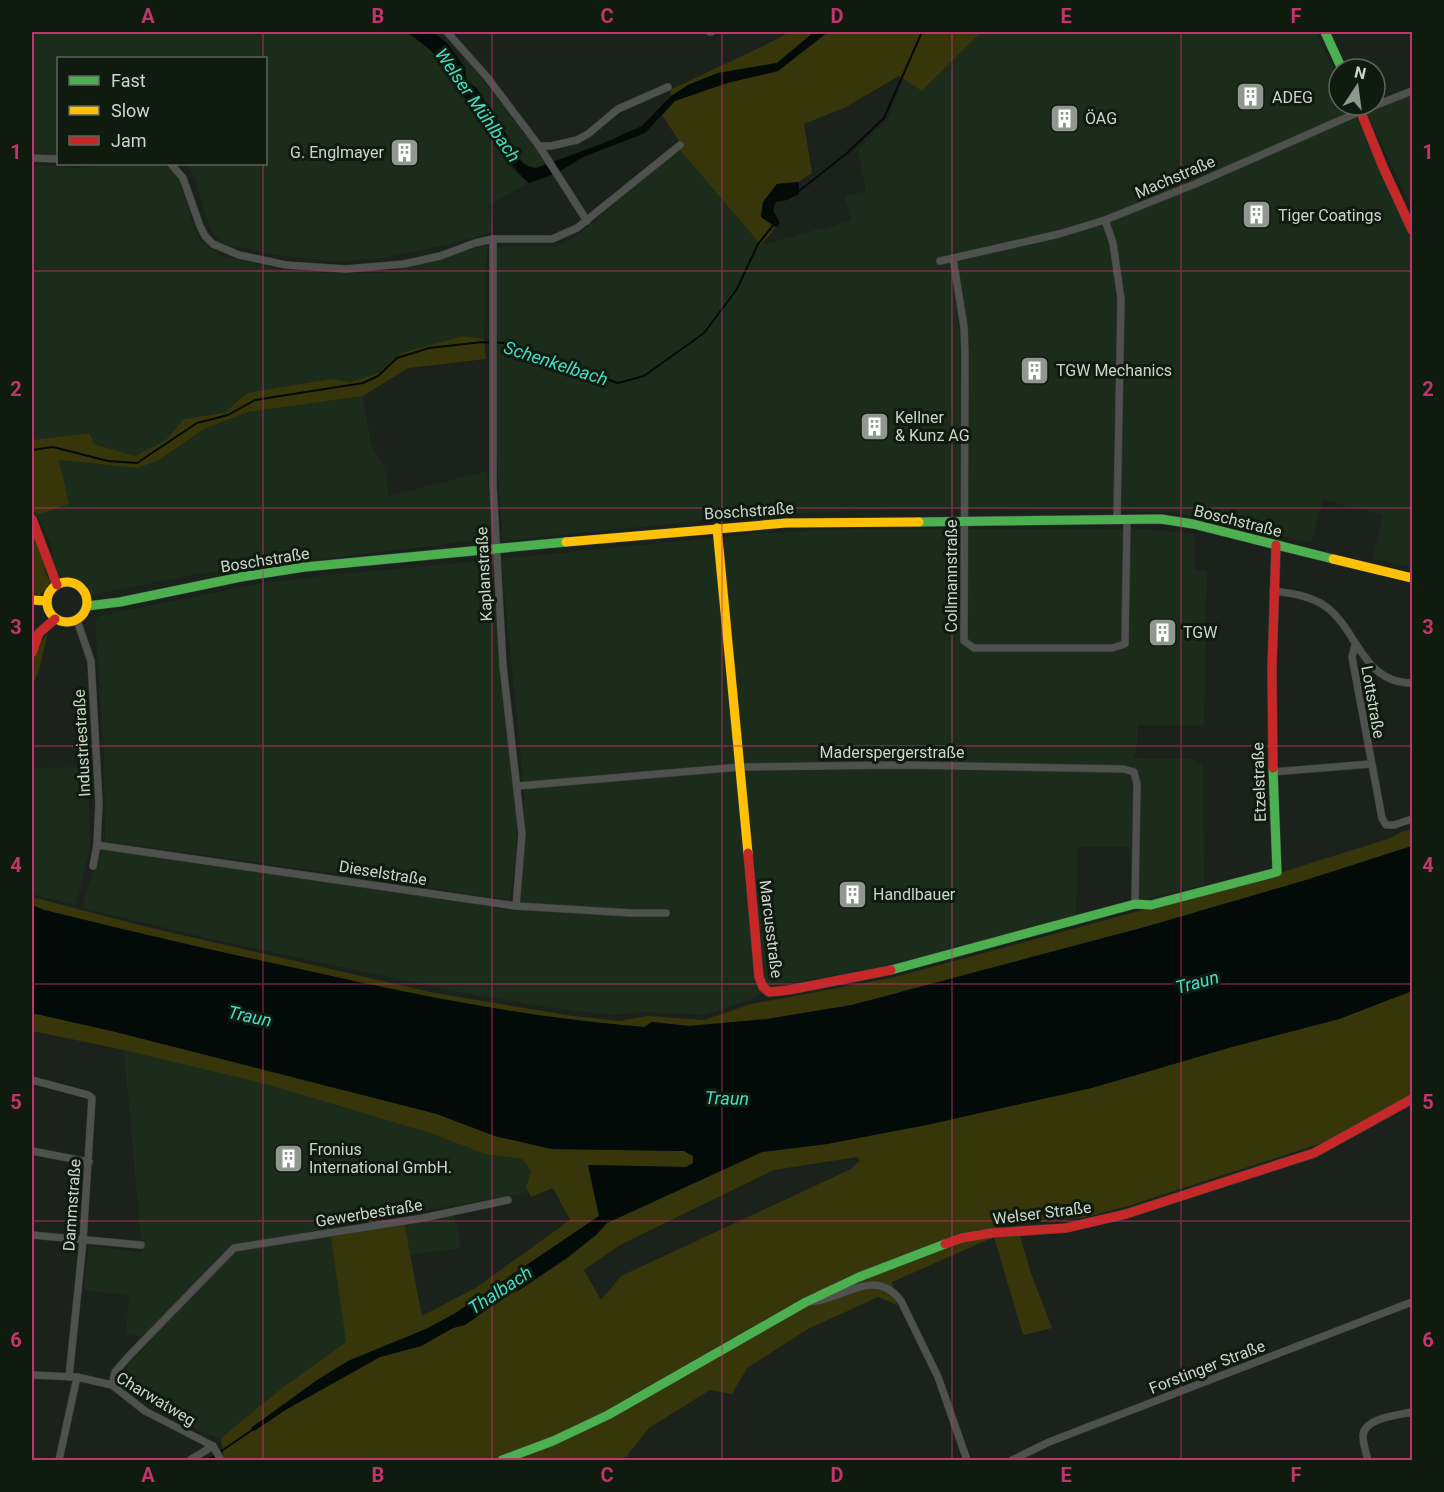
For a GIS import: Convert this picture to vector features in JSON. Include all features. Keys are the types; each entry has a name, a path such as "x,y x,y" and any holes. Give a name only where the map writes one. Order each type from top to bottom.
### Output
{"main road":[{"path":"1325,32 1336,57"},
{"path":"1364,117 1383,166 1413,230"},
{"path":"32,519 57,585"},
{"name":"Boschstraße","path":"87,606 120,602 241,577 305,567 786,523 1161,519 1193,524 1413,578"},
{"name":"Marcusstraße","path":"717,528 740,767 747,906 759,977 763,987 770,992 789,990 887,970 1135,904"},
{"name":"Etzelstraße","path":"1135,904 1151,905 1277,872 1272,772 1273,591 1276,545"},
{"path":"72,583 80,587 87,599 87,606 77,620 63,622 55,619 47,608 52,589 57,585 72,583"},
{"path":"32,600 47,601"},
{"path":"32,653 39,633 55,619"},
{"name":"Welser Straße","path":"502,1461 553,1441 608,1415 806,1302 859,1277 962,1238 993,1233 1066,1228 1093,1223 1314,1153 1413,1099"}],"street":[{"path":"447,32 487,77 539,146 587,221"},
{"path":"539,146 551,146 577,140 588,134 618,109 668,87"},
{"name":"Machstraße","path":"1387,99 1413,91"},
{"name":"Machstraße","path":"940,261 1059,234 1105,220 1195,184 1340,117"},
{"path":"172,165 183,178 205,236 213,244 239,255 308,267 346,269 404,264 440,256 493,239 552,239 587,221 680,145"},
{"path":"32,158 57,159"},
{"path":"1105,220 1113,243 1121,298 1122,519"},
{"name":"Kaplanstraße","path":"493,239 493,486 503,666 522,834 516,906"},
{"name":"Collmannstraße","path":"953,258 964,336 964,641 974,648 1112,648 1125,644 1122,519"},
{"path":"1273,591 1303,595 1323,605 1340,620 1364,659 1380,673 1413,683"},
{"name":"Industriestraße","path":"77,620 91,661 99,803 98,845 93,866"},
{"name":"Lottstraße","path":"1355,645 1352,657 1382,818 1386,825 1413,819"},
{"name":"Lottstraße","path":"1272,772 1371,764"},
{"name":"Maderspergerstraße","path":"518,786 740,767 903,765 1124,769 1134,772 1137,784 1135,904"},
{"name":"Dieselstraße","path":"98,845 516,906 666,913"},
{"name":"Dammstraße","path":"32,1080 92,1098 73,1377 59,1461"},
{"path":"32,1151 89,1162"},
{"name":"Gewerbestraße","path":"112,1385 115,1372 129,1356 234,1248 423,1218 508,1200"},
{"path":"32,1235 141,1245"},
{"path":"806,1302 819,1302 866,1284 884,1285 895,1293 901,1300 938,1377 967,1461"},
{"name":"Forstinger Straße","path":"1012,1461 1049,1442 1413,1302"},
{"name":"Charwatweg","path":"32,1375 73,1377 112,1385 145,1411 214,1448"},
{"path":"1368,1461 1362,1435 1366,1426 1376,1420 1413,1412"},
{"path":"190,1461 214,1448 220,1459"}],"shaded area":[{"name":"G. Englmayer","path":"32,32 406,32 430,48 455,77 513,170 529,183 488,205 493,232 383,258 333,262 227,245 210,230 195,178 186,165 267,165 267,57 57,57 57,154 32,153"},
{"path":"790,32 814,32 777,63 718,73 688,85 671,96 670,90"},
{"path":"828,32 981,32 922,91 899,76 844,108 804,124 812,173 799,182 777,184 763,202 761,217 776,227 761,245 679,149 680,142 662,115 675,101 692,94 778,71"},
{"path":"981,32 1316,32 1328,57 1327,117 1356,117 1412,239 1412,568 1373,558 1383,515 1323,500 1311,543 1210,519 1168,512 916,509 757,515 503,541 493,407 497,362 496,247 556,247 582,232 679,149 761,245 851,221 845,196 866,191 858,150 888,119 904,79 923,91"},
{"path":"464,56 547,163 536,168 525,165 503,134 491,124 481,108 484,106 466,78"},
{"path":"1412,95 1412,209 1369,117 1387,117 1387,105"},
{"path":"32,165 75,168 158,165 169,168 180,181 200,241 221,256 274,268 324,273 384,273 487,245 484,339 463,336 401,353 378,373 351,382 331,379 247,393 224,413 184,419 165,441 135,456 94,444 90,433 32,440"},
{"path":"463,336 484,339 486,359 408,368 363,396 248,412 204,429 159,460 138,468 59,460 69,504 37,515 32,508 32,440 90,433 94,444 135,456 165,441 184,419 224,413 247,393 331,379 351,382 378,373 401,353"},
{"path":"363,396 371,444 385,469 389,496 487,471 492,533 487,539 197,574 92,595 79,582 62,577 55,570 51,543 37,515 69,504 58,460 138,468 159,460 204,429 248,412"},
{"path":"32,527 41,549 46,575 53,584 39,595 32,594"},
{"path":"871,529 1148,529 1194,534 1194,569 1207,571 1204,725 1138,725 1137,746 1133,758 1192,759 1203,766 1204,885 1131,902 1131,847 1078,847 1076,915 954,949 867,969 773,986 754,998 705,1015 644,1012 613,1015 545,1007 453,991 212,939 82,908 100,847 519,911 525,845 524,791 501,559 763,533"},
{"path":"491,560 517,814 516,854 510,900 105,841 104,758 95,620 99,616 259,584"},
{"path":"48,633 38,673 32,687 34,658"},
{"path":"32,768 88,768 90,850 75,905 32,894"},
{"path":"1412,830 1412,846 1303,881 1145,927 852,1005 767,1019 689,1026 652,1022 644,1027 568,1019 417,995 267,963 44,910 32,905 32,897 147,927 435,993 573,1016 620,1021 647,1016 704,1020 751,1004 891,978 1279,873 1391,838 1403,831"},
{"path":"1412,991 1412,1093 1363,1122 1319,1144 1128,1206 1083,1218 997,1225 995,1237 1020,1236 1052,1328 1023,1335 994,1237 892,1282 897,1305 878,1297 808,1329 747,1368 732,1394 710,1390 649,1428 627,1456 618,1460 224,1460 221,1438 282,1388 346,1342 331,1237 404,1223 422,1316 477,1287 570,1220 553,1188 531,1197 526,1187 531,1171 522,1159 485,1154 430,1133 269,1085 124,1050 32,1031 32,1013 116,1032 437,1114 495,1136 552,1149 684,1151 693,1156 693,1163 686,1167 588,1165 599,1216 454,1314 426,1329 348,1361 254,1431 287,1409 380,1357 421,1346 453,1328 465,1325 567,1258 607,1223 762,1152 827,1144 931,1124 1339,1019","holes":["857,1157 860,1161 851,1169 621,1276 601,1300 584,1270 620,1245 774,1170"]},
{"path":"124,1050 269,1085 430,1133 485,1154 522,1159 531,1171 526,1187 529,1192 330,1228 346,1342 282,1388 221,1438 207,1434 151,1407 123,1382 128,1364 153,1339 126,1334 129,1296 84,1290 89,1246 142,1252"},
{"path":"454,1215 461,1248 409,1255 404,1223"}],"water":[{"path":"406,32 433,32 447,43 465,68 466,78 484,106 481,109 491,124 502,131 521,161 527,166 536,168 604,143 642,126 671,96 688,85 718,73 777,63 814,32 828,32 778,71 727,83 675,101 645,133 583,157 557,173 529,183 497,145 464,89 449,69 426,46"},
{"path":"799,182 799,194 776,202 773,210 780,223 776,227 761,217 763,202 777,184"},
{"name":"Traun","path":"1412,846 1412,991 1339,1019 1232,1047 1092,1088 931,1124 827,1144 762,1152 607,1223 567,1258 465,1325 453,1328 421,1346 380,1357 287,1409 254,1431 251,1428 317,1380 348,1361 426,1329 454,1314 599,1216 588,1165 686,1167 693,1163 693,1156 684,1151 552,1149 495,1136 437,1114 116,1032 32,1013 32,905 44,910 176,942 434,997 518,1012 602,1023 644,1027 652,1022 689,1026 767,1019 852,1005 1145,927 1303,881"}],"waterway":[{"name":"Schenkelbach","path":"799,191 846,154 884,118 922,32"},
{"name":"Welser Mühlbach","path":"470,92 501,140"},
{"name":"Schenkelbach","path":"32,450 53,447 108,461 137,463 197,423 228,415 255,400 363,383 378,376 397,358 429,348 483,342 504,343 618,383 644,376 704,333 737,289 758,244 775,223"},
{"name":"Thalbach","path":"220,1452 255,1428"},
{"name":"Thalbach","path":"207,1460 215,1456"}],"traffic: fast":[{"path":"1325,32 1336,57"},
{"path":"919,522 1161,519 1193,524 1333,559"},
{"path":"87,606 120,602 241,577 305,567 566,542"},
{"path":"891,970 1135,904 1151,905 1277,872 1273,768"},
{"path":"502,1460 553,1441 608,1415 806,1302 859,1277 945,1244"}],"traffic: slow":[{"path":"566,542 786,523 919,522"},
{"path":"717,528 748,853"},
{"path":"1333,559 1412,578"},
{"path":"67,582 81,588 87,602 81,616 67,622 53,616 47,602 53,588 67,582"},
{"path":"32,600 47,601"}],"traffic: jam":[{"path":"1363,117 1412,230"},
{"path":"32,519 57,585"},
{"path":"1273,768 1272,668 1276,545"},
{"path":"32,653 39,633 55,619"},
{"path":"748,853 759,977 763,987 769,992 891,970"},
{"path":"945,1244 962,1238 992,1233 1066,1228 1126,1214 1314,1153 1412,1099"}],"place":[{"name":"ADEG","path":"1251,97"},
{"name":"ÖAG","path":"1064,118"},
{"name":"G. Englmayer","path":"405,152"},
{"name":"Tiger Coatings","path":"1257,215"},
{"name":"TGW Mechanics","path":"1035,370"},
{"name":"Kellner & Kunz AG","path":"874,426"},
{"name":"TGW","path":"1162,632"},
{"name":"Handlbauer","path":"852,894"},
{"name":"Fronius International GmbH.","path":"288,1158"}]}
